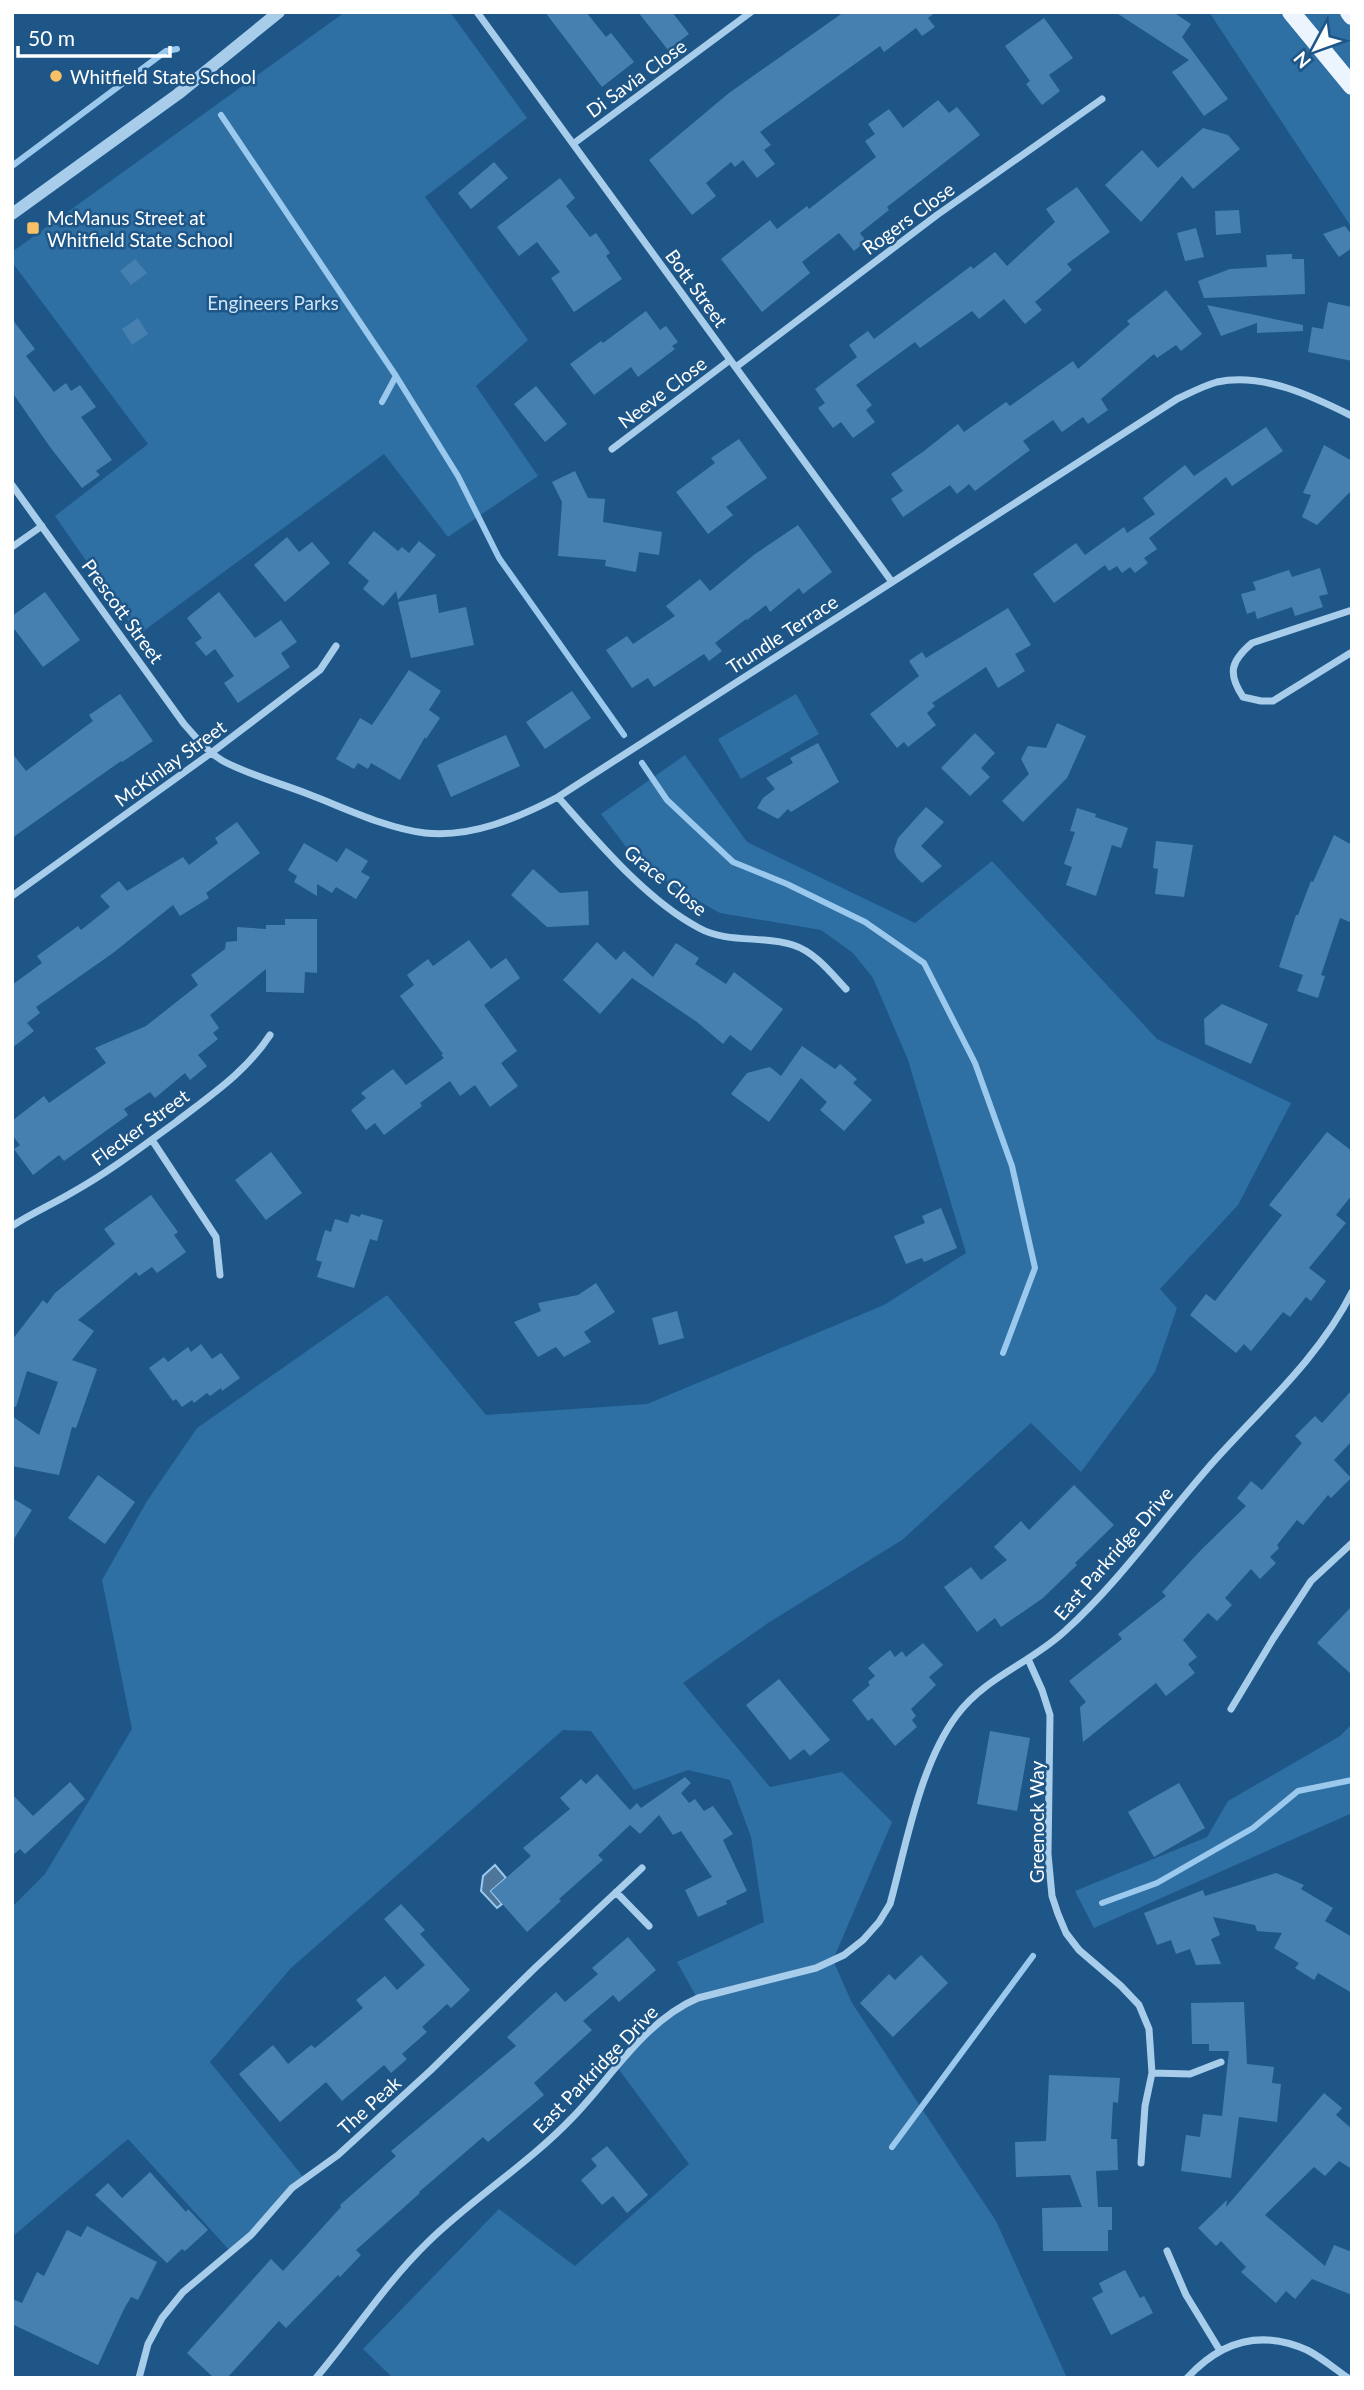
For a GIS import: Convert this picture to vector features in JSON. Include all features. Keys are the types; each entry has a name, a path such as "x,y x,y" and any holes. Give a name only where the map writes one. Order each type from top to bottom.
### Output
{"main road":[{"path":"1292,12 1352,86"}],"street":[{"path":"12,214 178,94 279,12"},
{"name":"Bott Street","path":"477,12 892,582"},
{"name":"Di Savia Close","path":"573,144 751,12"},
{"name":"Rogers Close","path":"736,367 937,215 1102,99"},
{"name":"Neeve Close","path":"612,449 730,360"},
{"name":"Trundle Terrace","path":"211,753 239,768 396,827 426,833 493,825 528,813 558,797 1177,399 1199,388 1219,382 1245,380 1272,384 1352,416"},
{"name":"Prescott Street","path":"12,485 184,724 211,753"},
{"path":"12,547 42,526"},
{"path":"1352,610 1252,643 1241,653 1233,667 1234,683 1243,697 1273,701 1352,652"},
{"name":"McKinlay Street","path":"12,896 211,753 320,670 336,646"},
{"name":"Grace Close","path":"558,797 625,870 683,918 716,934 793,944 820,961 846,989"},
{"name":"Flecker Street","path":"12,1226 74,1192 152,1140 239,1074 271,1035"},
{"path":"152,1140 216,1237 220,1275"},
{"name":"East Parkridge Drive","path":"316,2378 409,2261 465,2207 549,2141 656,2025 681,2005 698,1998 816,1968 844,1955 863,1940 890,1904 926,1776 940,1742 956,1717 973,1696 1001,1674 1057,1639 1082,1616 1207,1469 1303,1366 1338,1320 1352,1292"},
{"path":"1231,1709 1311,1581 1352,1543"},
{"name":"Greenock Way","path":"1028,1659 1050,1715 1048,1854 1052,1896 1066,1933 1079,1950 1139,2005 1149,2029 1152,2073 1145,2106 1141,2162"},
{"name":"The Peak","path":"139,2378 148,2344 162,2318 183,2292 251,2235 292,2188 338,2155 421,2079 642,1868"},
{"path":"616,1892 649,1926"},
{"path":"1152,2073 1190,2074 1221,2062"},
{"path":"1167,2251 1186,2295 1219,2349"},
{"path":"1188,2378 1219,2349 1264,2339 1309,2351 1349,2378"}],"green space":[{"name":"Engineers Parks","path":"345,12 450,12 527,118 425,197 528,340 476,386 538,476 448,537 384,454 138,635 55,516 148,444 12,262 12,252"},
{"path":"1209,12 1352,12 1352,228"},
{"path":"796,694 819,734 741,779 718,739"},
{"path":"685,755 747,842 915,923 992,861 1157,1039 1291,1103 1238,1205 1160,1289 1177,1308 1155,1372 1081,1472 1031,1423 902,1540 768,1623 683,1683 770,1787 842,1772 892,1822 833,1960 852,2003 996,2221 1067,2378 393,2378 363,2349 499,2209 575,2266 689,2164 617,2067 656,2025 697,1998 677,1962 764,1922 751,1837 730,1780 688,1770 634,1790 591,1731 563,1730 291,1968 210,2062 305,2179 231,2252 128,2139 12,2237 12,1907 45,1874 132,1729 102,1580 147,1501 197,1428 387,1295 486,1415 647,1404 884,1305 966,1253 908,1060 873,978 853,953 821,930 720,913 677,889 633,856 601,814"},
{"path":"1352,1724 1352,1813 1094,1928 1075,1891 1207,1837 1228,1801 1340,1736"}],"shaded area":[{"path":"495,1865 506,1878 491,1891 502,1904 497,1908 481,1891 483,1876"}],"building":[{"path":"545,12 586,12 606,37 611,33 634,62 602,87"},
{"path":"638,12 672,12 689,34 668,50"},
{"path":"844,12 936,12 928,18 935,27 922,36 916,28 884,52 880,46 760,132 771,145 764,150 775,164 757,178 743,160 735,167 731,162 706,183 716,196 692,215 649,160 729,93"},
{"path":"1115,12 1173,12 1191,24 1182,37 1228,99 1204,116 1172,72 1189,60"},
{"path":"1044,18 1073,58 1049,75 1060,91 1042,105 1026,84 1030,81 1005,46"},
{"path":"938,100 949,113 957,107 980,135 887,207 889,210 860,233 866,241 854,251 839,233 802,262 810,273 762,312 721,259 770,220 777,229 807,206 809,209 876,157 865,141 875,134 868,124 889,109 903,128"},
{"path":"1203,128 1228,135 1240,149 1193,189 1182,176 1141,222 1105,185 1142,150 1158,168"},
{"path":"494,162 508,178 471,209 458,193"},
{"path":"560,178 575,198 566,206 590,237 596,233 610,253 606,256 622,279 574,312 551,278 560,272 537,242 519,256 497,227"},
{"path":"1077,187 1110,232 1067,264 1072,270 1035,302 1042,310 1025,324 1004,299 979,319 972,311 920,348 915,342 856,385 872,405 866,410 875,422 853,438 841,422 833,428 818,408 825,403 815,389 857,357 849,345 868,331 874,339 971,266 973,269 995,252 1007,266 1055,222 1046,209"},
{"path":"1239,210 1241,233 1216,235 1215,211"},
{"path":"1345,226 1352,235 1352,248 1339,257 1323,234"},
{"path":"1196,228 1204,257 1185,261 1177,233"},
{"path":"1292,254 1292,259 1304,259 1305,294 1204,298 1198,281 1230,269 1267,267 1266,255"},
{"path":"135,259 147,273 131,285 120,271"},
{"path":"1166,290 1202,334 1181,351 1176,345 1157,358 1154,354 1101,399 1108,410 1088,424 1083,417 1062,432 1053,420 1023,441 1030,450 975,491 969,484 957,494 950,485 903,517 891,499 903,491 891,474 958,424 964,432 1006,402 1010,406 1073,361 1078,369 1130,324 1127,321"},
{"path":"1328,302 1352,307 1352,361 1308,352 1312,327 1323,329"},
{"path":"1207,305 1303,325 1303,331 1257,333 1257,323 1221,336"},
{"path":"646,311 660,330 666,326 678,342 672,346 675,349 638,377 631,367 594,395 570,364"},
{"path":"138,318 148,334 132,345 122,329"},
{"path":"12,319 35,349 26,356 54,392 66,383 71,391 80,385 96,407 81,417 112,460 96,471 100,475 82,488 12,392"},
{"path":"536,386 567,424 545,442 514,404"},
{"path":"1266,427 1283,451 1232,486 1226,477 1149,538 1157,549 1144,558 1148,563 1135,573 1130,567 1122,573 1117,566 1109,571 1105,565 1054,603 1033,574 1076,543 1085,555 1124,527 1127,533 1155,514 1143,498 1185,465 1194,476"},
{"path":"739,439 767,478 726,507 733,515 708,534 676,492 715,463 711,458"},
{"path":"1324,445 1352,461 1352,490 1317,525 1302,517 1311,495 1303,493"},
{"path":"575,471 588,498 605,499 603,522 662,532 659,555 639,552 636,572 605,566 606,560 558,556 562,502 552,482"},
{"path":"798,525 832,572 803,594 799,588 770,612 766,605 746,619 715,643 722,651 709,661 704,654 654,687 648,678 632,688 606,650 627,636 633,644 675,616 666,606 700,579 710,591 755,554"},
{"path":"374,531 398,551 402,547 409,553 419,541 436,555 398,600 396,591 383,606 363,589 369,581 348,563"},
{"path":"287,537 299,552 312,542 330,563 285,602 254,565"},
{"path":"1320,568 1328,594 1319,596 1323,607 1295,616 1292,607 1257,619 1255,611 1247,614 1241,594 1256,590 1253,582 1289,570 1292,577"},
{"path":"45,592 80,640 43,667 12,626 12,616"},
{"path":"219,592 255,638 281,620 297,642 281,653 290,667 238,703 224,683 234,676 215,649 206,656 195,643 202,638 187,618"},
{"path":"436,594 439,613 466,607 474,645 411,658 398,602"},
{"path":"1008,608 1031,645 1015,654 1025,671 998,688 986,667 932,703 935,706 927,713 936,725 908,747 904,742 897,748 870,714 919,676 909,661 922,652 926,658"},
{"path":"409,670 441,691 429,710 440,718 426,739 425,737 400,780 371,763 368,769 358,763 354,769 336,759 360,718 372,725"},
{"path":"572,691 591,718 545,749 526,722"},
{"path":"120,694 153,741 12,838 12,753 26,771 93,721 89,715"},
{"path":"1057,723 1086,736 1067,778 1023,822 1002,801 1029,774 1021,759 1028,746 1046,748"},
{"path":"975,733 995,753 981,768 990,777 970,796 941,768"},
{"path":"506,735 520,766 451,797 437,765"},
{"path":"818,743 839,782 791,812 788,809 778,819 757,808 763,798 775,789 766,778 793,763 790,758"},
{"path":"926,807 944,822 921,846 942,866 922,883 897,858 894,850 898,838"},
{"path":"1077,808 1128,828 1121,848 1112,845 1096,896 1066,885 1072,867 1064,864 1075,832 1070,831"},
{"path":"237,822 260,853 206,893 209,898 180,916 173,905 113,953 36,1007 40,1013 27,1023 34,1031 12,1048 12,985 42,963 37,956 78,926 81,930 110,907 100,896 119,881 127,891 183,857 189,865 218,843 215,838"},
{"path":"1334,835 1352,845 1352,923 1340,918 1321,975 1325,976 1318,998 1297,991 1303,975 1279,967 1296,915"},
{"path":"1156,841 1193,845 1184,897 1155,894 1158,869 1153,868"},
{"path":"304,843 337,862 346,848 368,861 361,872 370,877 356,899 336,887 332,893 317,884 317,896 294,882 297,876 288,870"},
{"path":"533,869 560,893 588,891 589,925 547,927 511,895"},
{"path":"285,919 317,919 317,973 305,972 304,993 266,992 266,969 210,1015 219,1028 213,1033 218,1039 198,1055 207,1066 190,1080 185,1073 155,1098 150,1092 124,1109 128,1115 64,1161 59,1155 33,1175 14,1149 20,1145 12,1135 12,1121 44,1096 49,1103 106,1063 95,1048 146,1026 198,985 191,975 225,949 226,942 237,941 237,927 266,929 266,925 285,925"},
{"path":"469,940 491,969 506,958 520,978 484,1005 517,1051 501,1063 518,1086 490,1107 475,1085 460,1096 450,1081 384,1135 375,1123 366,1130 351,1110 366,1098 361,1093 393,1069 406,1085 444,1058 400,996 414,985 407,975 428,959 433,966"},
{"path":"597,942 616,960 624,951 653,977 676,943 699,958 695,964 726,984 734,972 783,1009 751,1051 730,1035 723,1044 697,1022 632,978 600,1014 563,980"},
{"path":"1222,1004 1268,1024 1251,1064 1205,1044 1204,1019"},
{"path":"802,1046 835,1069 840,1064 857,1079 853,1083 872,1100 844,1131 820,1110 827,1102 801,1078 769,1122 731,1094 747,1073 770,1067 781,1076"},
{"path":"1327,1132 1352,1151 1352,1195 1336,1215 1346,1223 1309,1268 1326,1281 1311,1301 1306,1297 1290,1317 1283,1312 1251,1351 1244,1344 1236,1353 1190,1315 1206,1294 1215,1301 1282,1215 1269,1205"},
{"path":"271,1152 302,1193 266,1220 235,1180"},
{"path":"151,1195 178,1232 174,1235 186,1252 157,1273 152,1267 139,1276 136,1272 78,1320 94,1331 72,1360 97,1369 76,1428 72,1427 59,1475 12,1466 12,1416 39,1435 58,1382 27,1371 16,1407 12,1406 12,1340 43,1300 47,1304 55,1293 115,1244 104,1229"},
{"path":"941,1208 957,1248 924,1262 922,1258 906,1264 894,1236 925,1223 922,1216"},
{"path":"351,1214 383,1220 377,1241 370,1239 354,1288 317,1277 322,1262 316,1260 325,1230 331,1232 335,1219 348,1223"},
{"path":"596,1283 615,1312 584,1332 591,1342 564,1357 556,1347 538,1357 514,1322 541,1311 538,1303 578,1295"},
{"path":"677,1311 684,1338 659,1345 652,1318"},
{"path":"201,1344 212,1359 221,1353 240,1378 222,1391 221,1388 210,1396 207,1393 194,1403 192,1400 182,1407 176,1399 173,1401 149,1368 164,1357 168,1362 188,1347 191,1352"},
{"path":"1352,1390 1352,1441 1334,1460 1351,1478 1331,1498 1328,1495 1303,1525 1297,1520 1270,1557 1276,1563 1260,1579 1251,1569 1225,1598 1232,1605 1217,1621 1208,1613 1183,1640 1197,1657 1188,1664 1195,1673 1166,1696 1156,1683 1083,1742 1080,1707 1086,1702 1069,1681 1122,1639 1118,1634 1166,1596 1162,1592 1246,1506 1237,1498 1251,1481 1262,1490 1302,1443 1295,1436 1315,1416 1322,1423"},
{"path":"98,1475 135,1502 105,1544 68,1518"},
{"path":"1074,1485 1114,1525 1043,1598 1001,1627 995,1618 977,1632 944,1587 971,1567 981,1580 1007,1560 994,1547 1021,1521 1029,1530"},
{"path":"12,1498 32,1510 12,1542"},
{"path":"1352,1606 1352,1675 1317,1643"},
{"path":"923,1643 943,1665 929,1677 936,1685 911,1709 916,1716 912,1720 917,1727 895,1746 872,1718 868,1721 852,1700 870,1685 868,1682 875,1676 868,1668 890,1650 895,1657 902,1651 906,1657"},
{"path":"779,1679 830,1740 810,1756 804,1749 790,1760 746,1705"},
{"path":"990,1731 1030,1738 1017,1811 977,1804"},
{"path":"597,1774 630,1810 637,1803 641,1808 685,1777 691,1783 681,1793 689,1803 695,1799 704,1811 713,1806 733,1834 723,1840 747,1891 726,1901 727,1904 698,1917 685,1890 712,1877 681,1831 673,1835 659,1815 640,1834 630,1825 598,1855 603,1860 527,1932 491,1891 531,1856 523,1848 570,1809 560,1798 581,1779 586,1784"},
{"path":"70,1782 85,1799 25,1854 20,1849 12,1856 12,1794 33,1816"},
{"path":"1179,1783 1205,1828 1154,1857 1128,1812"},
{"path":"1276,1873 1304,1885 1301,1889 1333,1908 1325,1921 1352,1937 1352,1993 1318,1973 1314,1980 1295,1968 1299,1963 1274,1948 1282,1933 1257,1931 1255,1925 1213,1917 1220,1935 1211,1939 1221,1964 1196,1965 1190,1949 1176,1954 1171,1940 1157,1945 1144,1913 1203,1890 1205,1896"},
{"path":"401,1904 425,1930 420,1934 470,1990 451,2008 447,2004 422,2027 427,2032 402,2054 407,2059 391,2073 384,2065 342,2101 326,2082 280,2122 239,2074 273,2045 288,2064 311,2045 315,2048 363,2008 356,2000 385,1976 397,1990 425,1965 384,1919"},
{"path":"628,1937 656,1970 619,2002 613,1995 583,2021 592,2030 534,2083 544,2095 488,2142 483,2137 419,2192 356,2250 361,2255 340,2277 338,2275 286,2328 279,2321 227,2378 214,2378 187,2353 271,2259 283,2271 340,2205 396,2156 391,2151 516,2046 507,2037 556,1992 565,2002 598,1974 592,1968"},
{"path":"921,1955 948,1983 893,2037 860,2003 889,1974 895,1980"},
{"path":"1244,2002 1247,2064 1274,2067 1272,2083 1281,2084 1277,2122 1239,2117 1231,2178 1181,2171 1186,2135 1200,2137 1203,2114 1222,2116 1229,2051 1209,2051 1209,2044 1192,2044 1191,2003"},
{"path":"1049,2075 1120,2078 1118,2103 1113,2102 1111,2139 1117,2139 1118,2170 1096,2171 1098,2207 1112,2207 1108,2251 1043,2251 1042,2208 1082,2207 1070,2175 1016,2177 1015,2142 1046,2141"},
{"path":"1324,2093 1342,2108 1336,2115 1352,2129 1352,2169 1339,2161 1325,2176 1314,2167 1265,2215 1325,2266 1334,2245 1352,2252 1352,2295 1312,2279 1295,2299 1286,2291 1276,2303 1241,2272 1246,2267 1221,2241 1216,2246 1198,2228 1227,2200 1226,2207"},
{"path":"607,2146 648,2195 627,2213 613,2196 602,2205 581,2180 597,2166 591,2159"},
{"path":"150,2172 186,2212 188,2209 208,2230 167,2263 95,2195 108,2183 122,2198"},
{"path":"87,2226 157,2262 138,2300 131,2297 124,2309 98,2365 12,2324 12,2299 22,2303 37,2272 44,2276 67,2230 81,2237"},
{"path":"1125,2270 1140,2298 1144,2296 1153,2313 1111,2335 1092,2298 1103,2292 1099,2283"}],"waterway":[{"path":"12,166 166,51 177,49"},
{"path":"221,115 396,376 382,402"},
{"path":"396,376 458,476 499,558 624,735"},
{"path":"642,763 667,800 733,862 787,884 865,922 924,963 975,1063 1012,1166 1035,1268 1003,1353"},
{"path":"1102,1903 1157,1883 1253,1828 1298,1791 1352,1780"},
{"path":"892,2147 1033,1956"}],"place":[{"name":"Whitfield State School","path":"56,76"},
{"name":"McManus Street at Whitfield State School","path":"33,228"}]}
